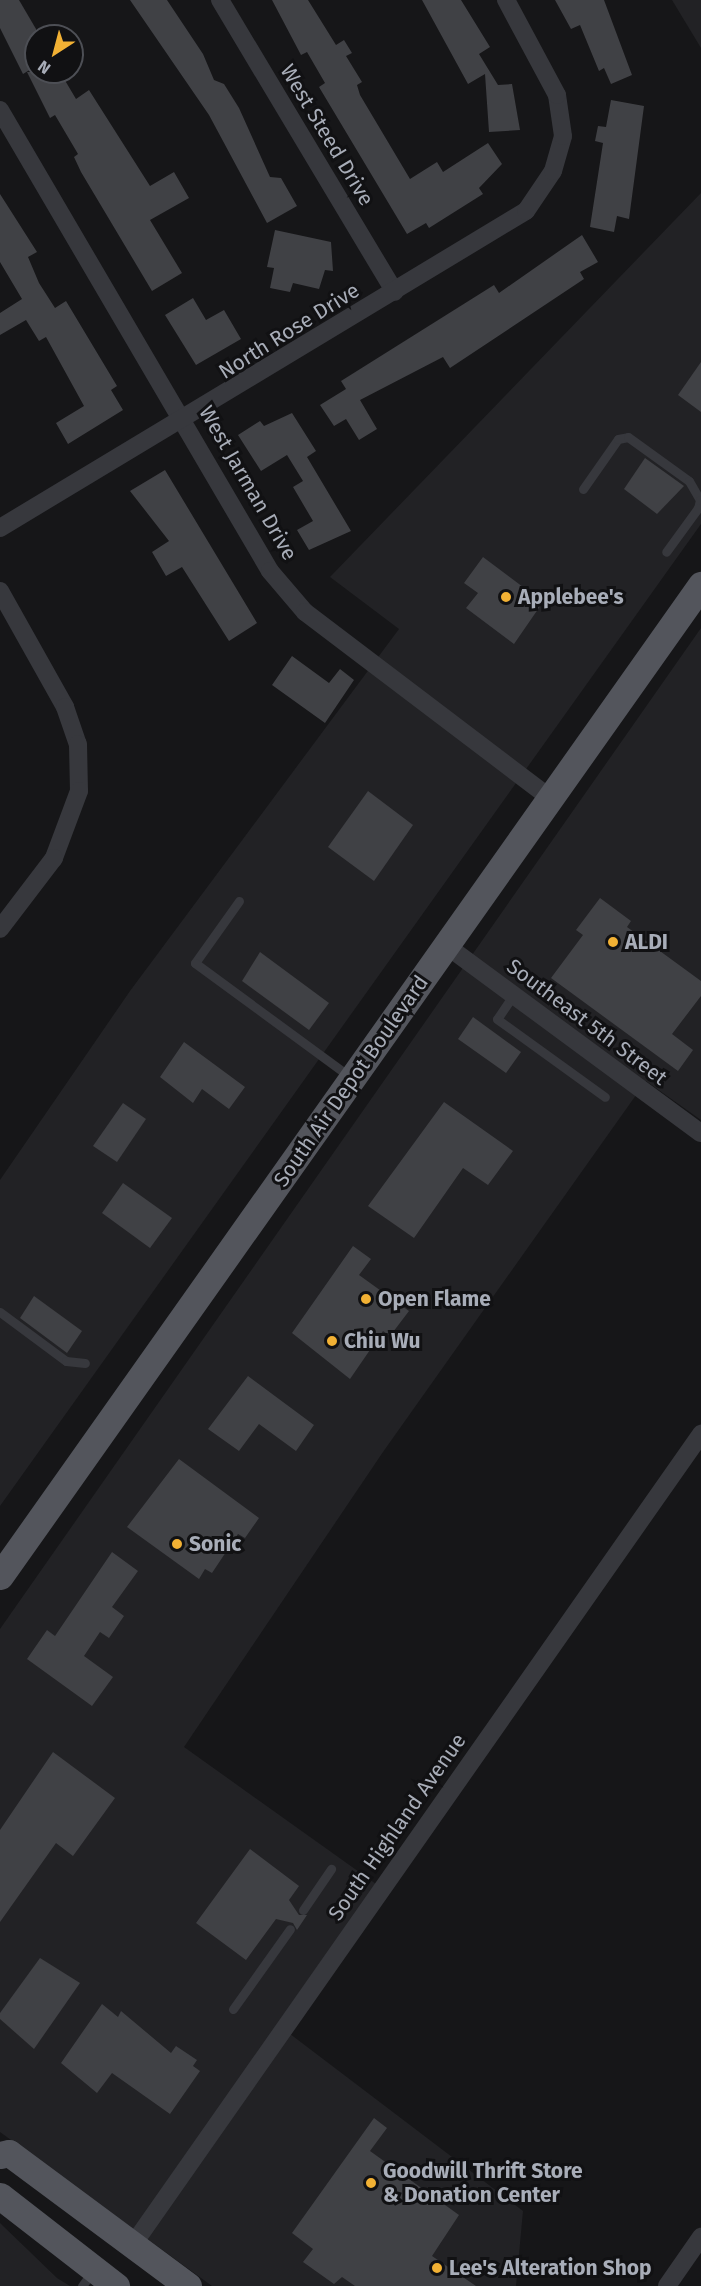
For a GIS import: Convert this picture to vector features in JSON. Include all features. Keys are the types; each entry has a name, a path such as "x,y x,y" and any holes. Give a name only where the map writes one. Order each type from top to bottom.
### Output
{"main road":[{"name":"South Air Depot Boulevard","path":"0,1576 447,946 549,796 701,585"},
{"path":"0,2155 9,2153 188,2286"},
{"path":"0,2196 103,2282 132,2246"}],"street":[{"name":"West Steed Drive","path":"220,0 395,292"},
{"name":"North Rose Drive","path":"0,528 186,421 526,211 553,171 563,136 557,95 506,0"},
{"name":"West Jarman Drive","path":"0,110 186,421 270,571 305,612 549,796"},
{"path":"0,591 65,707 78,744 79,791 72,818 54,858 1,926"},
{"name":"Southeast 5th Street","path":"447,946 701,1133"},
{"name":"South Highland Avenue","path":"132,2246 701,1434"},
{"path":"667,2286 701,2237"}],"lane":[{"path":"583,489 618,439 628,437 689,481 700,500 698,508 666,552"},
{"path":"239,901 195,963 353,1079"},
{"path":"514,994 497,1019 606,1097"},
{"path":"0,1312 66,1361 85,1364"},
{"path":"303,1910 331,1869"},
{"path":"233,2009 290,1929"}],"shaded area":[{"path":"672,0 701,0 701,48"},
{"path":"701,193 701,524 0,1506 0,1180 130,991 399,629 330,577"},
{"path":"701,628 701,1120 646,1081 383,1452 184,1747 376,1884 277,2024 523,2211 516,2286 212,2286 0,2132 0,1629"},
{"path":"0,2223 57,2278 70,2286 0,2286"}],"building":[{"path":"0,0 19,0 33,24 24,24 23,74 0,28"},
{"path":"130,0 167,0 203,54 214,80 224,84 239,108 270,177 281,178 297,206 267,223 209,115"},
{"path":"272,0 308,0 336,45 344,40 352,53 346,56 362,82 357,85 360,95 410,179 437,162 443,172 488,143 502,164 479,188 483,194 429,228 426,223 407,234 319,87 325,83 307,52 301,55"},
{"path":"422,0 461,0 490,47 479,54 498,85 512,84 520,130 489,132 485,74 468,84"},
{"path":"555,0 604,0 632,75 611,84 604,68 599,71 580,25 571,29"},
{"path":"33,84 67,84 76,99 89,90 150,186 174,172 189,198 150,220 182,273 152,291 81,172 74,157 78,154 55,115 50,118"},
{"path":"611,100 644,106 629,219 617,216 614,232 590,227 603,143 595,141 598,126 606,127"},
{"path":"0,194 37,252 28,257 39,283 55,308 66,301 117,386 111,390 123,410 68,444 56,423 84,406 46,337 39,341 26,320 0,335 0,313 22,299 0,262"},
{"path":"275,230 331,242 333,271 325,270 319,289 293,283 290,292 270,288 274,268 267,267"},
{"path":"582,235 598,262 580,272 584,279 450,368 443,357 360,400 377,429 359,440 346,419 334,426 320,405 346,389 341,381 494,285 499,293"},
{"path":"193,298 206,320 224,310 241,339 196,365 165,315"},
{"path":"701,362 701,412 678,395"},
{"path":"292,413 316,451 307,457 351,531 309,550 297,530 313,521 293,487 303,481 287,455 261,471 238,435 260,421 264,426"},
{"path":"645,458 684,486 657,514 624,489"},
{"path":"165,470 257,623 229,641 182,567 166,576 152,552 169,541 130,491"},
{"name":"Applebee's","path":"483,557 543,602 514,644 466,608 478,593 464,583"},
{"path":"292,656 329,683 340,669 354,680 325,723 272,685"},
{"path":"368,791 413,825 374,881 328,847"},
{"path":"600,898 631,921 627,927 701,981 701,996 672,1034 693,1050 678,1071 551,978 583,935 576,930"},
{"path":"260,952 329,1003 309,1030 242,981"},
{"path":"473,1017 521,1052 506,1073 458,1039"},
{"path":"184,1042 245,1087 229,1109 202,1089 193,1103 160,1077"},
{"path":"444,1102 513,1151 488,1185 463,1168 414,1238 368,1206"},
{"path":"123,1103 146,1119 117,1162 93,1146"},
{"path":"123,1183 172,1218 150,1248 102,1213"},
{"path":"353,1246 371,1259 359,1275 409,1311 390,1336 383,1331 350,1379 292,1333"},
{"path":"34,1296 82,1331 67,1353 20,1318"},
{"path":"248,1376 314,1425 296,1451 259,1424 239,1451 208,1429"},
{"path":"179,1459 259,1518 245,1538 238,1534 212,1573 205,1569 199,1579 127,1527"},
{"path":"112,1552 138,1571 112,1607 124,1616 109,1638 100,1632 84,1656 113,1677 92,1706 27,1659 47,1630 55,1636"},
{"path":"53,1752 115,1798 73,1856 56,1843 0,1922 0,1830"},
{"path":"250,1849 299,1886 289,1900 299,1915 307,1915 297,1930 293,1923 276,1919 246,1960 196,1923"},
{"path":"40,1958 80,1983 34,2049 0,2019 0,2013"},
{"path":"102,2004 118,2017 121,2011 171,2053 176,2046 197,2060 193,2066 200,2071 170,2114 112,2073 97,2093 61,2063"},
{"name":"Goodwill Thrift Store & Donation Center","path":"374,2118 387,2128 370,2151 459,2215 432,2256 476,2286 355,2286 342,2277 334,2284 303,2262 313,2249 292,2233"}],"place":[{"name":"Applebee's","path":"506,597"},
{"name":"ALDI","path":"613,942"},
{"name":"Open Flame","path":"366,1299"},
{"name":"Chiu Wu","path":"332,1341"},
{"name":"Sonic","path":"177,1544"},
{"name":"Goodwill Thrift Store & Donation Center","path":"371,2183"},
{"name":"Lee's Alteration Shop","path":"437,2268"}]}
